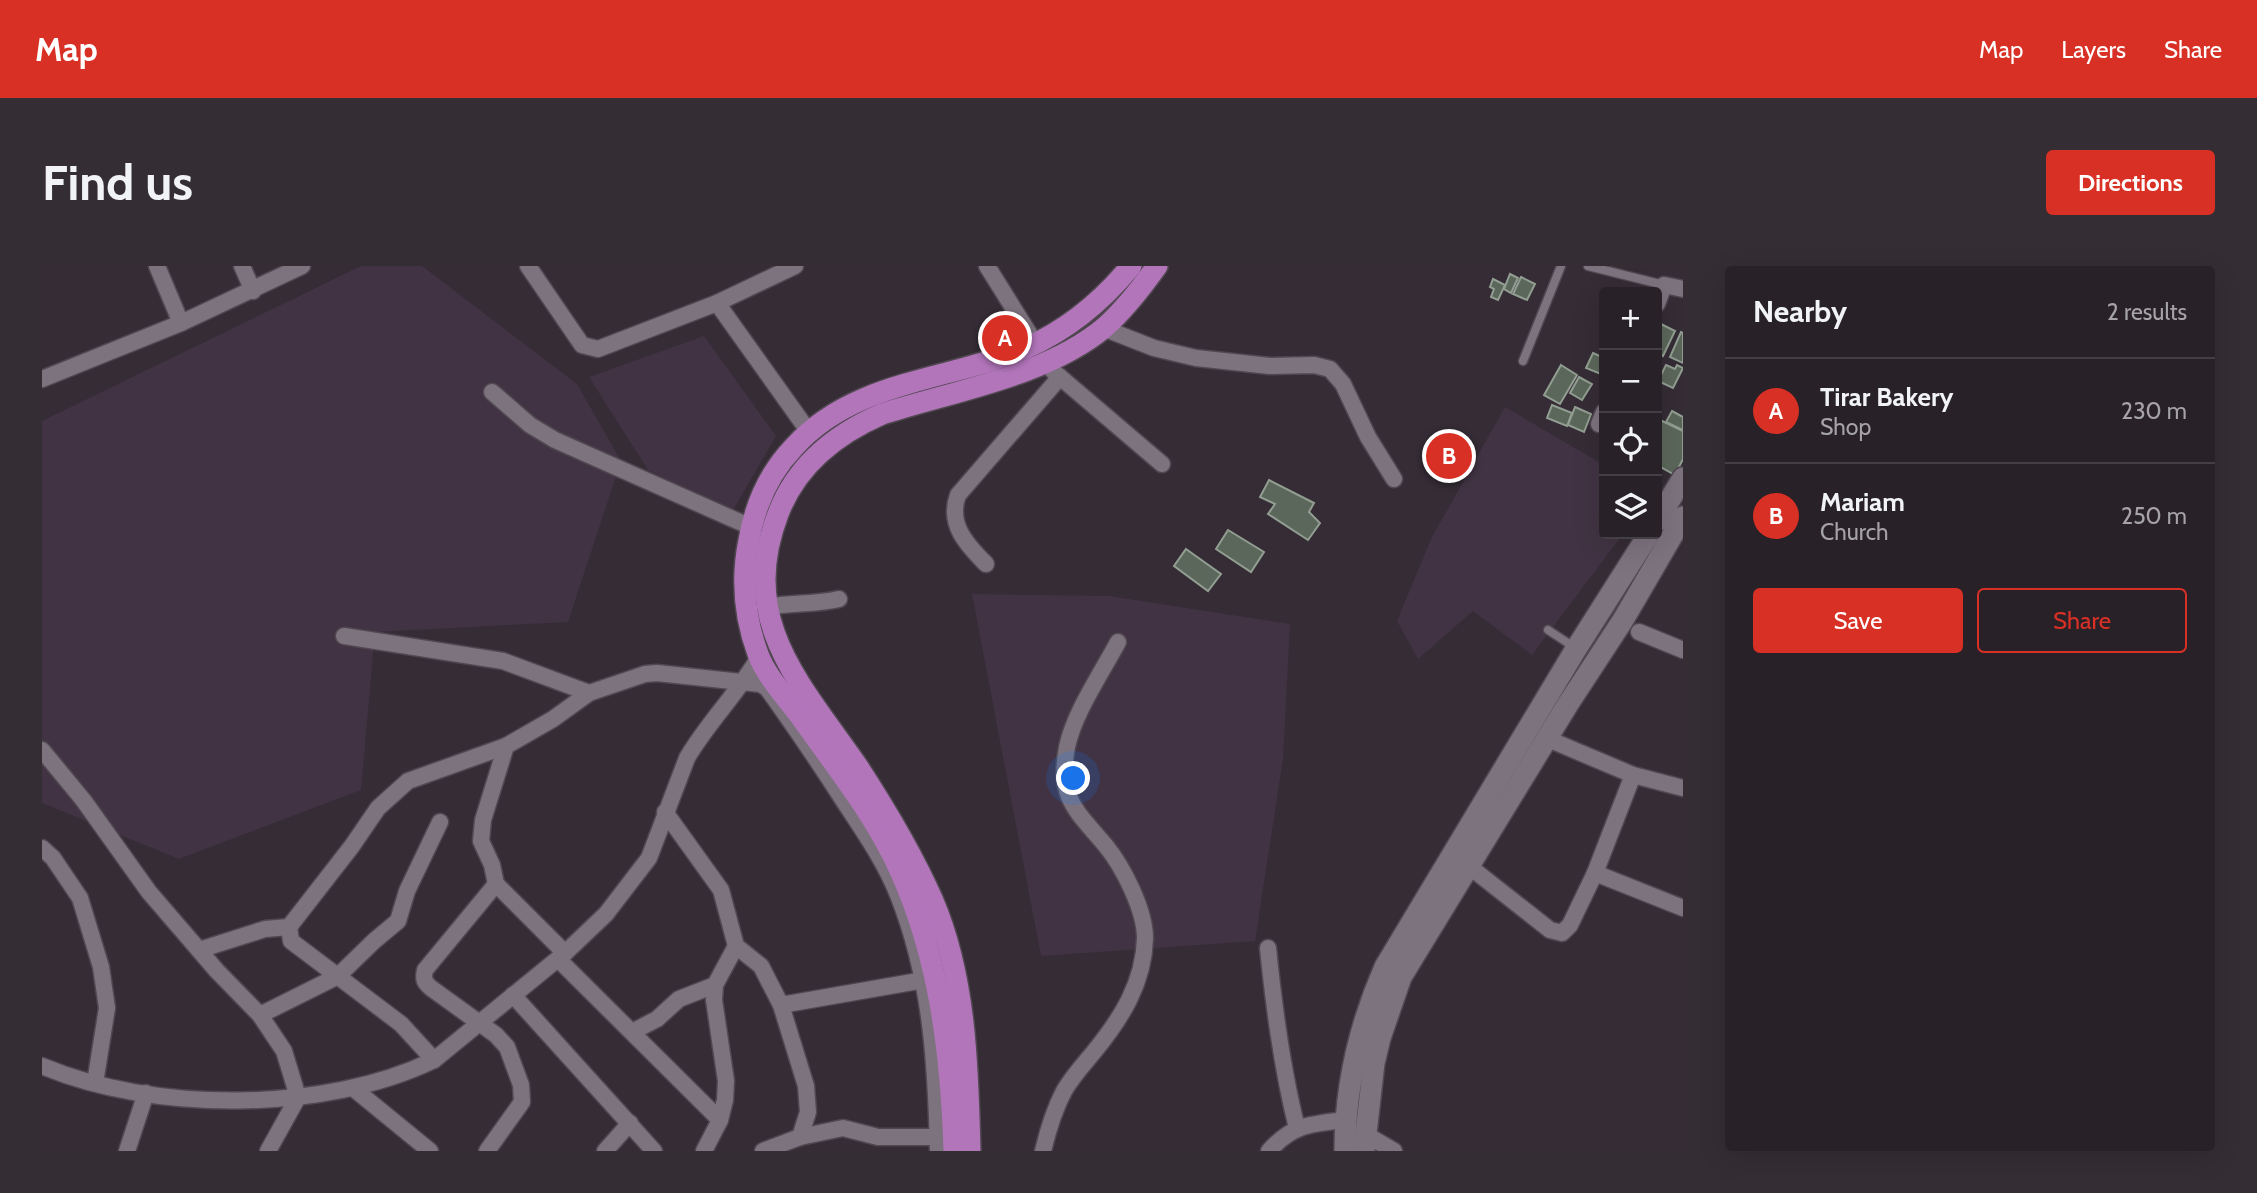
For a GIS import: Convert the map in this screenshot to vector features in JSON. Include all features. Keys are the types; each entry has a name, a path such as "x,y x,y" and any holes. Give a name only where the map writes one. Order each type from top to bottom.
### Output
{"main road":[{"path":"957,1069 943,1019 932,958 900,869 867,809 761,660 747,619 744,600 744,571 751,527 762,494 782,460 827,418 859,400 897,386 1003,357 1039,354 1066,326 1102,297 1131,266"},
{"path":"958,1145 954,978 934,904 915,862 882,803 783,657 767,602 767,551 782,504 803,471 827,446 864,422 882,414 996,381 1039,354 1103,328 1157,266"},
{"path":"1102,297 1119,312"},
{"path":"1662,513 1683,478"},
{"path":"1345,1151 1345,1120 1354,1056 1371,998 1470,867 1683,517"},
{"path":"1365,1143 1377,1051 1393,972 1576,649 1646,539"},
{"path":"744,600 767,602"},
{"path":"1588,630 1609,641"}],"street":[{"path":"157,266 181,323"},
{"path":"242,266 253,291"},
{"path":"42,379 181,323 302,266"},
{"path":"528,266 582,345 593,349 717,303 795,266"},
{"path":"987,266 1039,354 1060,377 1162,464"},
{"path":"1662,290 1664,285 1683,289"},
{"path":"717,303 809,432"},
{"path":"1103,328 1154,348 1196,358 1270,366 1314,365 1331,369 1343,384 1368,437 1394,479"},
{"path":"986,564 965,543 955,521 954,504 958,495 1060,377"},
{"path":"492,392 530,425 555,440 751,527"},
{"path":"767,602 809,604 839,599"},
{"path":"1639,632 1683,650"},
{"path":"344,636 502,661 589,693"},
{"path":"1043,1151 1050,1123 1064,1091 1130,1001 1142,959 1145,936 1135,898 1108,849 1075,810 1065,781 1067,745 1075,722 1118,642"},
{"path":"44,1068 95,1083 146,1093 252,1100 298,1097 353,1088 418,1068 433,1060 561,956 606,914 649,858 665,812 694,745 761,660"},
{"path":"761,660 767,688 881,860 897,893 910,928 923,980 933,1041 958,1145 878,1137 843,1128 800,1137 763,1151"},
{"path":"199,950 265,929 289,927 378,808 408,781 506,746 553,719 589,693 645,674 745,681 767,688"},
{"path":"1548,739 1633,775 1682,787"},
{"path":"506,746 481,828 481,841 492,865 496,884 632,1032 720,1120"},
{"path":"42,750 84,801 149,892 260,1014 284,1051 298,1097 268,1151"},
{"path":"1470,867 1550,930 1562,933 1570,925 1595,873 1633,775"},
{"path":"665,812 721,890 736,946 761,966 781,1005 806,1086 808,1112 800,1137"},
{"path":"260,1014 338,976 398,921 407,891 440,822"},
{"path":"42,848 53,858 80,898 101,967 107,1008 95,1083"},
{"path":"1595,873 1683,908"},
{"path":"487,1151 522,1102 523,1096 507,1047 496,1035 431,988 423,976 425,970 496,884"},
{"path":"289,927 292,941 401,1024 433,1060"},
{"path":"704,1151 720,1120 726,1081 715,1012 715,985 736,946"},
{"path":"1268,947 1283,1060 1297,1128"},
{"path":"781,1005 923,980"},
{"path":"632,1032 657,1018 679,999 715,985"},
{"path":"513,995 654,1151"},
{"path":"353,1088 430,1151"},
{"path":"127,1151 146,1093"},
{"path":"1269,1151 1297,1128 1345,1120"},
{"path":"605,1151 630,1123"},
{"path":"1365,1143 1394,1151"}],"lane":[{"path":"1523,361 1561,266"},
{"path":"1588,266 1664,285"},
{"path":"1548,630 1576,649"}],"shaded area":[{"path":"361,266 422,266 577,384 621,461 568,622 375,632 361,790 179,859 42,803 42,421"},
{"path":"704,336 776,436 732,512 648,470 589,377"},
{"path":"1505,407 1599,462 1599,539 1619,539 1532,655 1473,611 1418,659 1397,621 1431,539"},
{"path":"972,594 1109,596 1290,624 1283,759 1255,941 1041,956"}],"building":[{"path":"1510,274 1518,278 1511,293 1504,289"},
{"path":"1521,277 1535,284 1527,300 1513,294"},
{"path":"1493,279 1505,285 1498,300 1491,297"},
{"path":"1662,324 1675,331 1662,355"},
{"path":"1681,332 1683,333 1683,363 1670,357"},
{"path":"1593,353 1599,356 1599,373 1586,368"},
{"path":"1561,365 1577,375 1560,404 1544,395"},
{"path":"1666,365 1675,369 1677,365 1683,368 1673,388 1662,383 1662,373"},
{"path":"1579,377 1592,384 1582,400 1570,393"},
{"path":"1552,405 1572,413 1567,426 1547,418"},
{"path":"1575,407 1591,414 1584,432 1568,425"},
{"path":"1672,411 1683,417 1683,430 1666,422"},
{"path":"1662,421 1683,431 1683,459 1675,475 1662,468"},
{"path":"1269,480 1314,503 1309,512 1320,523 1308,540 1268,514 1275,504 1260,497"},
{"path":"1228,530 1264,552 1251,572 1216,549"},
{"path":"1186,549 1221,574 1208,591 1174,566"}],"place":[{"name":"Tirar Bakery","path":"1005,338"},
{"name":"Mariam","path":"1449,456"}]}
